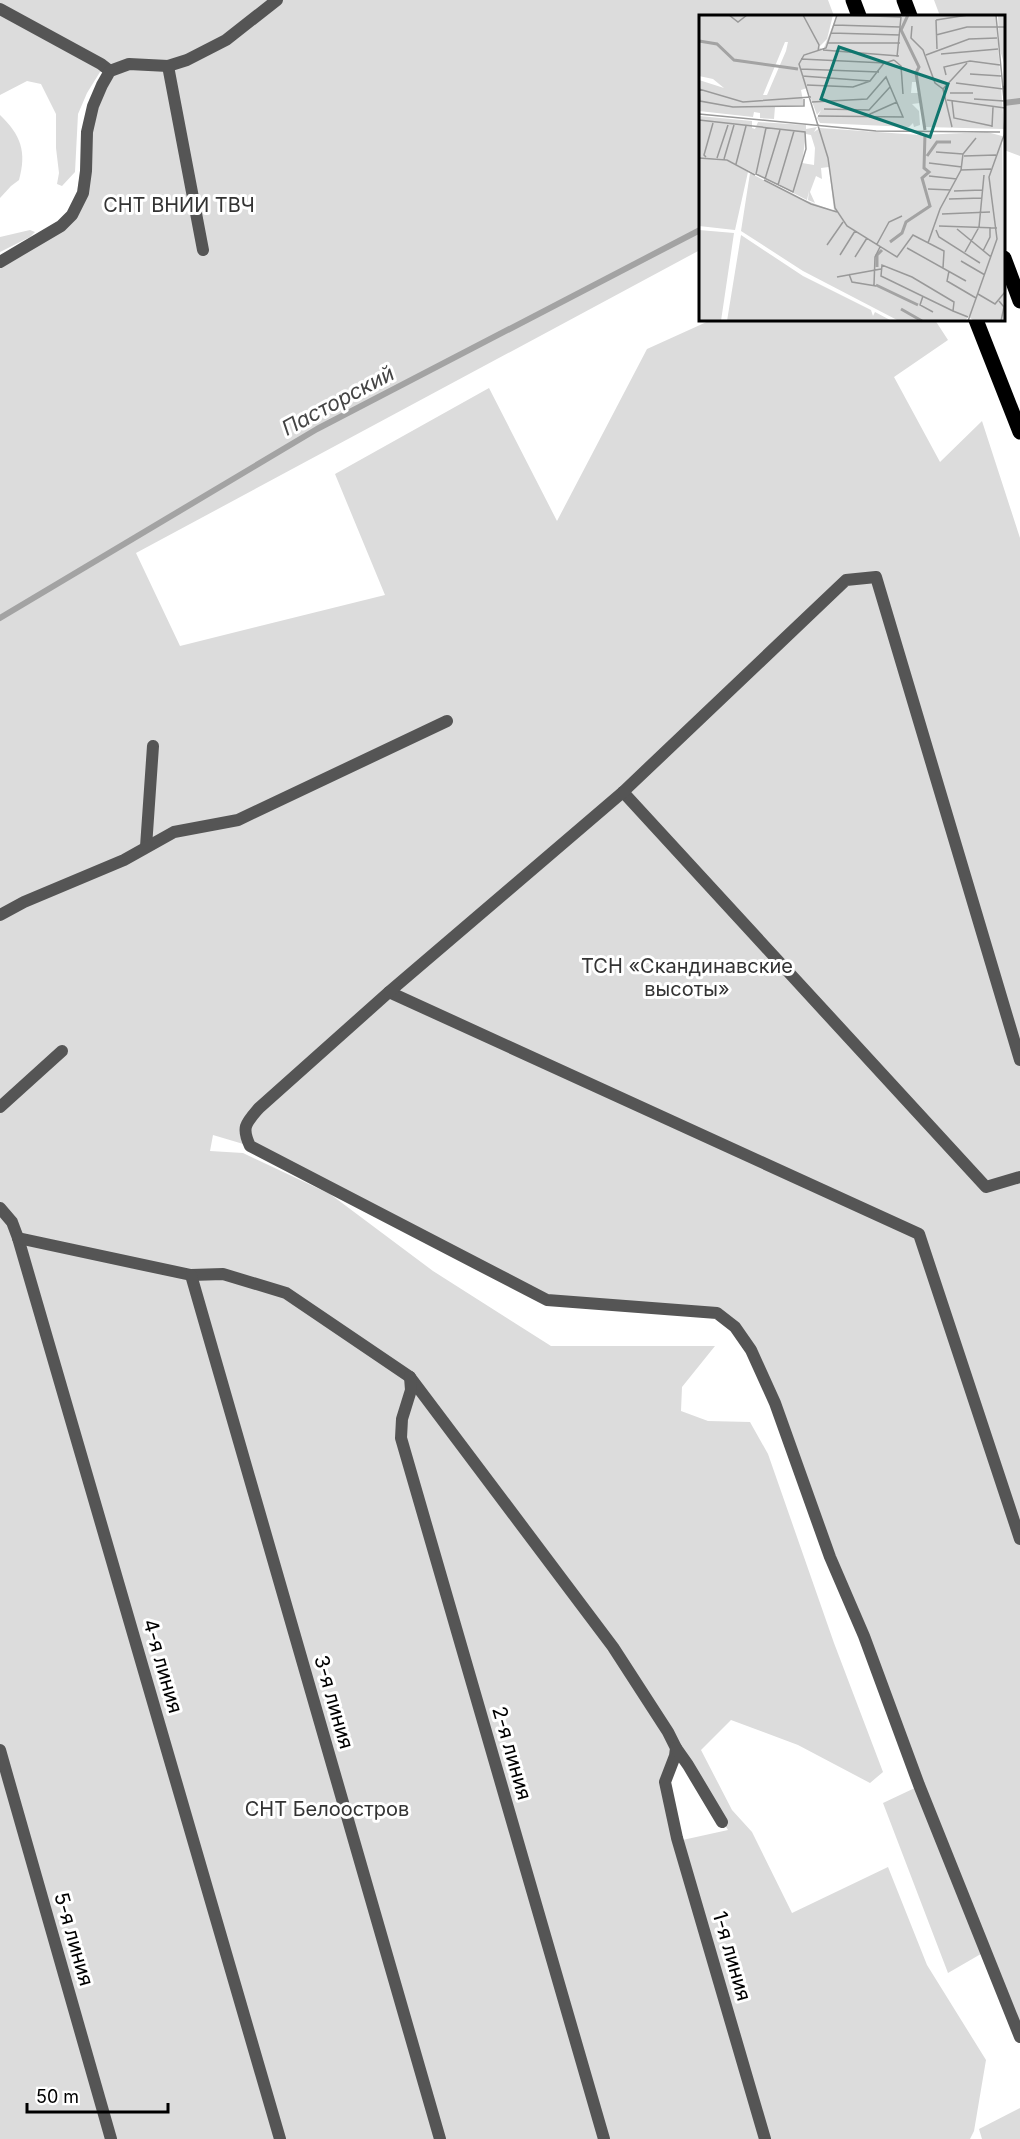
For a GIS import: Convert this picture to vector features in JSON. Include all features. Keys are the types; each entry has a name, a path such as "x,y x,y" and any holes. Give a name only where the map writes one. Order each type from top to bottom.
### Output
{"main road":[{"path":"853,0 859,15"},
{"path":"904,0 910,15"},
{"path":"1005,261 1020,301"},
{"path":"976,321 1020,432"}],"street":[{"path":"0,262 61,226 72,215 82,193 86,171 87,132 93,106 110,71 129,64 146,63 168,66 187,60 226,40 278,0"},
{"path":"0,9 110,71"},
{"path":"168,66 203,250"},
{"path":"1020,1060 876,577 846,580 623,792 389,992 246,1122 245,1135 250,1146 547,1300 717,1313 735,1327 751,1350 775,1403 830,1557 864,1636 919,1785 1020,2037"},
{"path":"0,915 24,902 124,860 174,832 238,820 447,721"},
{"path":"146,847 153,746"},
{"path":"623,792 986,1187 1020,1177"},
{"path":"389,992 920,1234 1020,1539"},
{"path":"0,1107 62,1051"},
{"name":"4-я линия","path":"0,1208 12,1222 18,1238 280,2139"},
{"path":"18,1238 191,1275 224,1274 286,1293 410,1377 613,1647 722,1822"},
{"name":"3-я линия","path":"191,1275 440,2139"},
{"name":"2-я линия","path":"410,1377 411,1390 402,1419 401,1438 604,2139"},
{"name":"1-я линия","path":"676,1748 665,1782 677,1838 765,2139"},
{"name":"5-я линия","path":"0,1750 111,2139"}],"green space":[{"path":"0,0 828,0 834,15 699,15 699,251 136,553 180,646 385,595 335,474 489,388 557,521 647,349 709,321 936,321 948,340 894,377 940,462 982,421 1020,538 1020,2037 986,1951 948,1973 883,1803 919,1786 751,1350 717,1313 547,1300 250,1146 213,1135 210,1151 243,1153 330,1194 433,1271 551,1346 715,1346 682,1387 681,1411 708,1421 750,1422 768,1454 834,1643 883,1772 870,1783 798,1745 731,1720 701,1750 732,1810 752,1832 792,1913 888,1867 927,1965 986,2060 974,2131 970,2139 0,2139 0,262 74,210 87,132 114,69 100,72 87,93 78,114 75,172 62,186 57,184 59,173 56,114 41,84 27,81 0,95","holes":["675,1746 728,1830 678,1841 665,1782"]},
{"path":"934,0 1020,0 1020,156 1005,150 1005,15 940,15"},
{"path":"0,115 17,137 22,152 22,161 19,180 0,198"},
{"path":"30,230 35,232 30,237 0,252 0,237"},
{"path":"1020,2108 1020,2139 982,2139 979,2129"}],"waterway":[{"name":"Пасторский","path":"1005,103 1020,101"},
{"name":"Пасторский","path":"0,618 317,429 699,231"}],"park label":[{"name":"СНТ ВНИИ ТВЧ","path":"179,205"},
{"name":"ТСН «Скандинавские высоты»","path":"687,978"},
{"name":"СНТ Белоостров","path":"327,1809"}]}
